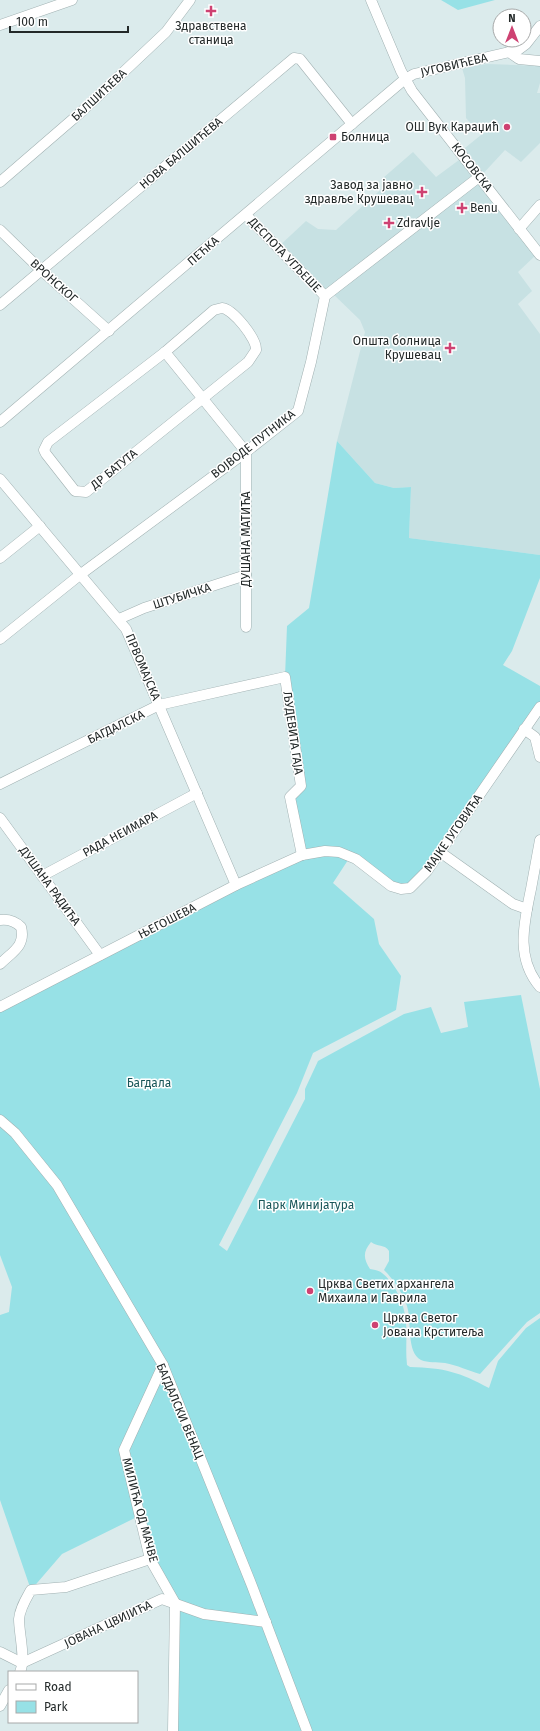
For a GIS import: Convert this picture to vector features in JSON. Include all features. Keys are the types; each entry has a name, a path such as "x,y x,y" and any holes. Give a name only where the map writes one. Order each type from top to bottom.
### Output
{"street":[{"path":"0,25 72,0"},
{"name":"БАЛШИЋЕВА","path":"0,182 80,113 166,32 190,0"},
{"name":"КОСОВСКА","path":"371,0 405,79 418,100 540,255"},
{"name":"ЈУГОВИЋЕВА","path":"405,79 414,74 518,50 526,44 540,26"},
{"path":"509,52 518,58 540,61"},
{"name":"НОВА БАЛШИЋЕВА","path":"0,305 294,58 300,59 352,124"},
{"name":"ПЕЋКА","path":"0,422 405,79"},
{"path":"325,296 479,177"},
{"path":"519,229 540,205"},
{"name":"ДЕСПОТА УГЉЕШЕ","path":"246,215 325,296"},
{"name":"ВРОНСКОГ","path":"0,230 41,270 109,331"},
{"name":"ВОЈВОДЕ ПУТНИКА","path":"0,639 81,574 246,452 298,411 311,362 325,296"},
{"name":"ДР БАТУТА","path":"222,308 229,310 242,324 255,343 256,350 248,362 239,371 86,492 75,491 46,454 44,450 48,442 165,352 214,310 222,308"},
{"path":"165,352 246,452"},
{"name":"ДУШАНА МАТИЋА","path":"246,452 246,627"},
{"name":"ПРВОМАЈСКА","path":"0,480 126,629 136,648 236,885"},
{"path":"0,558 40,526"},
{"name":"ШТУБИЧКА","path":"119,619 144,608 246,575"},
{"name":"БАГДАЛСКА","path":"0,784 159,705 285,677"},
{"name":"ЉУДЕВИТА ГАЈА","path":"285,677 301,786 290,797 302,856"},
{"name":"МАЈКЕ ЈУГОВИЋА","path":"339,852 356,859 391,886 400,889 410,888 419,881 440,852 540,707"},
{"path":"524,729 535,737 540,757"},
{"name":"РАДА НЕИМАРА","path":"42,876 197,793"},
{"name":"ДУШАНА РАДИЋА","path":"0,818 100,955"},
{"path":"540,840 522,936 524,954 528,969 540,987"},
{"name":"ЊЕГОШЕВА","path":"0,1007 236,885 302,856 325,851 339,852"},
{"path":"440,852 513,904 527,909"},
{"path":"0,920 6,919 21,927 23,939 20,945 0,964"},
{"name":"БАГДАЛСКИ ВЕНАЦ","path":"0,1120 15,1133 57,1185 162,1365 266,1622 307,1731"},
{"name":"МИЛИЋА ОД МАЧВЕ","path":"162,1365 124,1450 150,1558 175,1603 173,1731"},
{"path":"21,1668 19,1618 22,1605 31,1590 66,1587 150,1558"},
{"name":"ЈОВАНА ЦВИЈИЋА","path":"21,1668 162,1599 204,1614 266,1622"},
{"path":"0,1652 21,1668"},
{"path":"0,1706 8,1692"}],"shaded area":[{"name":"Општа болница Крушевац","path":"487,64 540,66 540,83 537,93 540,93 540,143 521,162 505,150 480,177 536,255 518,272 532,291 518,304 540,334 540,555 409,538 411,487 394,488 375,483 337,441 365,332 360,320 331,292 325,296 277,248 306,221 318,229 336,230 388,183 383,178 413,152 436,177 463,157 460,152 481,135 466,118 465,78 462,68"}],"green space":[{"path":"441,0 495,0 458,10"},
{"path":"337,441 375,483 394,488 411,487 409,538 540,555 540,578 512,651 503,665 540,686 540,706 427,871 400,889 350,857 333,883 374,919 379,944 401,976 396,1010 313,1053 297,1093 219,1245 227,1251 305,1099 305,1089 318,1061 404,1014 431,1007 441,1033 468,1027 464,1002 521,995 540,1089 540,1313 527,1322 480,1374 445,1363 424,1361 416,1356 411,1344 407,1306 403,1296 384,1270 389,1261 389,1251 385,1247 371,1242 366,1249 365,1258 370,1269 379,1271 390,1281 400,1298 406,1321 407,1365 410,1367 433,1368 451,1372 469,1378 489,1388 498,1361 526,1328 540,1318 540,1731 173,1731 175,1603 150,1559 139,1516 62,1554 31,1590 0,1500 0,1315 9,1312 12,1287 0,1255 0,1007 302,855 290,797 301,786 285,677 287,626 309,608"}],"place":[{"name":"Здравствена станица","path":"211,11"},
{"name":"ОШ Вук Караџић","path":"507,127"},
{"name":"Болница","path":"333,137"},
{"name":"Завод за јавно здравље Крушевац","path":"422,192"},
{"name":"Benu","path":"462,208"},
{"name":"Zdravlje","path":"389,223"},
{"name":"Општа болница Крушевац","path":"450,348"},
{"name":"Црква Светих архангела Михаила и Гаврила","path":"310,1291"},
{"name":"Црква Светог Јована Крститеља","path":"375,1325"}],"park label":[{"name":"Багдала","path":"149,1083"},
{"name":"Парк Минијатура","path":"306,1205"}]}
